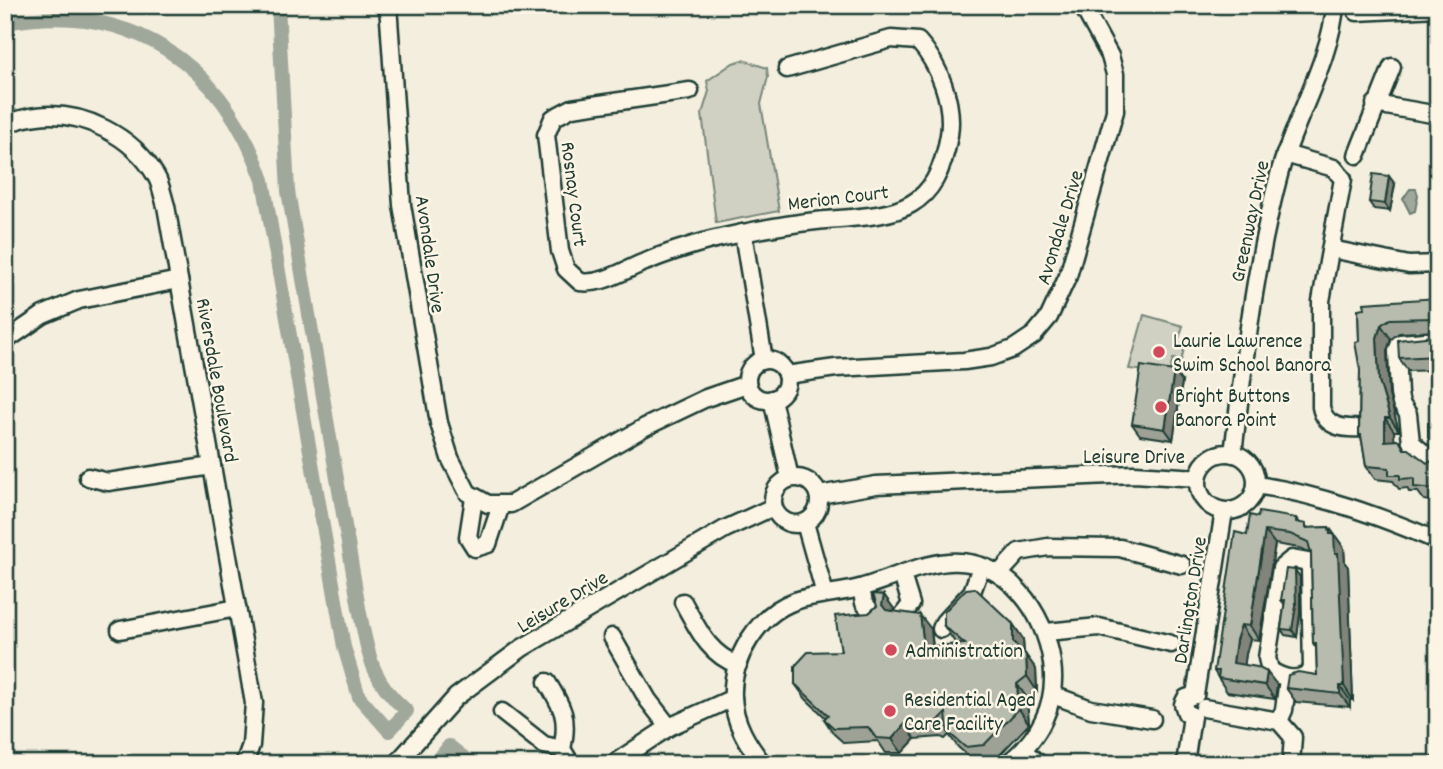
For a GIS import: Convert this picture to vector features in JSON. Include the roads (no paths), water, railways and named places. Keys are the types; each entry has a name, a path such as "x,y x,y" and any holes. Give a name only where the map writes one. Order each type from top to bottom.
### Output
{"street":[{"name":"Avondale Drive","path":"388,5 402,205 412,283 441,431 460,479 474,498"},
{"name":"Avondale Drive","path":"786,375 836,368 991,357 1013,349 1034,335 1049,317 1068,276 1115,111 1115,74 1110,56 1082,5"},
{"name":"Greenway Drive","path":"1233,454 1261,257 1285,154 1328,43 1335,5"},
{"path":"1357,12 1438,8"},
{"name":"Merion Court","path":"743,233 816,221 892,214 913,206 940,173 946,153 950,130 944,90 930,56 918,41 910,38 891,39 787,69"},
{"path":"1357,155 1375,104 1392,67"},
{"name":"Rosnay Court","path":"690,91 572,108 553,118 547,135 562,261 572,276 590,283 675,251 743,233"},
{"path":"1375,104 1438,115"},
{"name":"Riversdale Boulevard","path":"5,124 37,116 71,116 108,129 136,151 157,176 166,206 254,703 251,745 244,764"},
{"path":"1285,154 1331,166 1341,173 1343,187 1320,308 1322,411 1325,418 1335,426 1361,428"},
{"path":"743,233 764,360"},
{"path":"1331,249 1409,265 1438,264"},
{"path":"5,341 43,315 79,300 179,279"},
{"path":"1438,340 1400,343 1397,349 1399,401 1408,414 1411,442 1438,466"},
{"path":"764,360 775,362 786,375 782,392 772,399 759,398 747,384 751,369 764,360"},
{"path":"501,505 488,544 475,548 468,540 474,498 501,505 515,502 674,412 747,384"},
{"path":"772,399 790,478"},
{"path":"1233,454 1251,465 1256,485 1245,505 1224,511 1204,500 1198,478 1210,458 1233,454"},
{"path":"88,477 108,482 212,466"},
{"name":"Leisure Drive","path":"819,495 876,485 1134,474 1198,478"},
{"path":"790,478 811,482 819,495 817,512 805,523 789,523 777,514 773,507 775,489 790,478"},
{"path":"1256,485 1288,489 1339,503 1438,541"},
{"name":"Leisure Drive","path":"396,764 456,697 512,655 725,529 773,507"},
{"name":"Darlington Drive","path":"1185,764 1197,706 1224,511"},
{"path":"470,521 494,527"},
{"path":"805,523 825,594"},
{"path":"999,574 1019,552 1048,547 1120,548 1182,565"},
{"path":"1292,559 1308,562 1310,569 1312,670 1301,678 1288,679 1270,670 1267,658 1281,568 1292,559"},
{"path":"763,764 743,734 733,698 738,665 757,628 774,611 796,600 860,588 949,562 981,567 999,574 1024,595 1046,632 1054,673 1053,695 1036,735 1023,751 1007,764"},
{"path":"941,629 944,622 972,592 981,567"},
{"path":"902,575 911,604 902,616"},
{"path":"860,588 864,603 877,618"},
{"path":"682,602 711,650 724,660 738,665"},
{"path":"120,630 237,608"},
{"path":"1046,632 1098,627 1171,644"},
{"path":"612,637 648,700 670,727"},
{"path":"1279,721 1284,710 1288,679"},
{"path":"547,682 565,717 567,727 562,748 571,764"},
{"path":"1053,695 1091,709 1152,719"},
{"path":"613,764 670,727 733,698"},
{"path":"1197,706 1279,721 1293,737 1291,764"},
{"path":"502,712 544,745 562,748"},
{"path":"1023,751 1040,764"}],"waterway":[{"path":"5,23 51,18 93,21 131,32 166,49 197,73 223,103 245,139 263,180 344,647 359,697 389,731 407,711 385,688 372,665 359,608 288,191 278,5"},
{"path":"435,764 449,746 472,764"}],"place":[{"name":"Laurie Lawrence Swim School Banora","path":"1159,352"},
{"name":"Bright Buttons Banora Point","path":"1161,407"},
{"name":"Administration","path":"891,650"},
{"name":"Residential Aged Care Facility","path":"890,711"}]}
